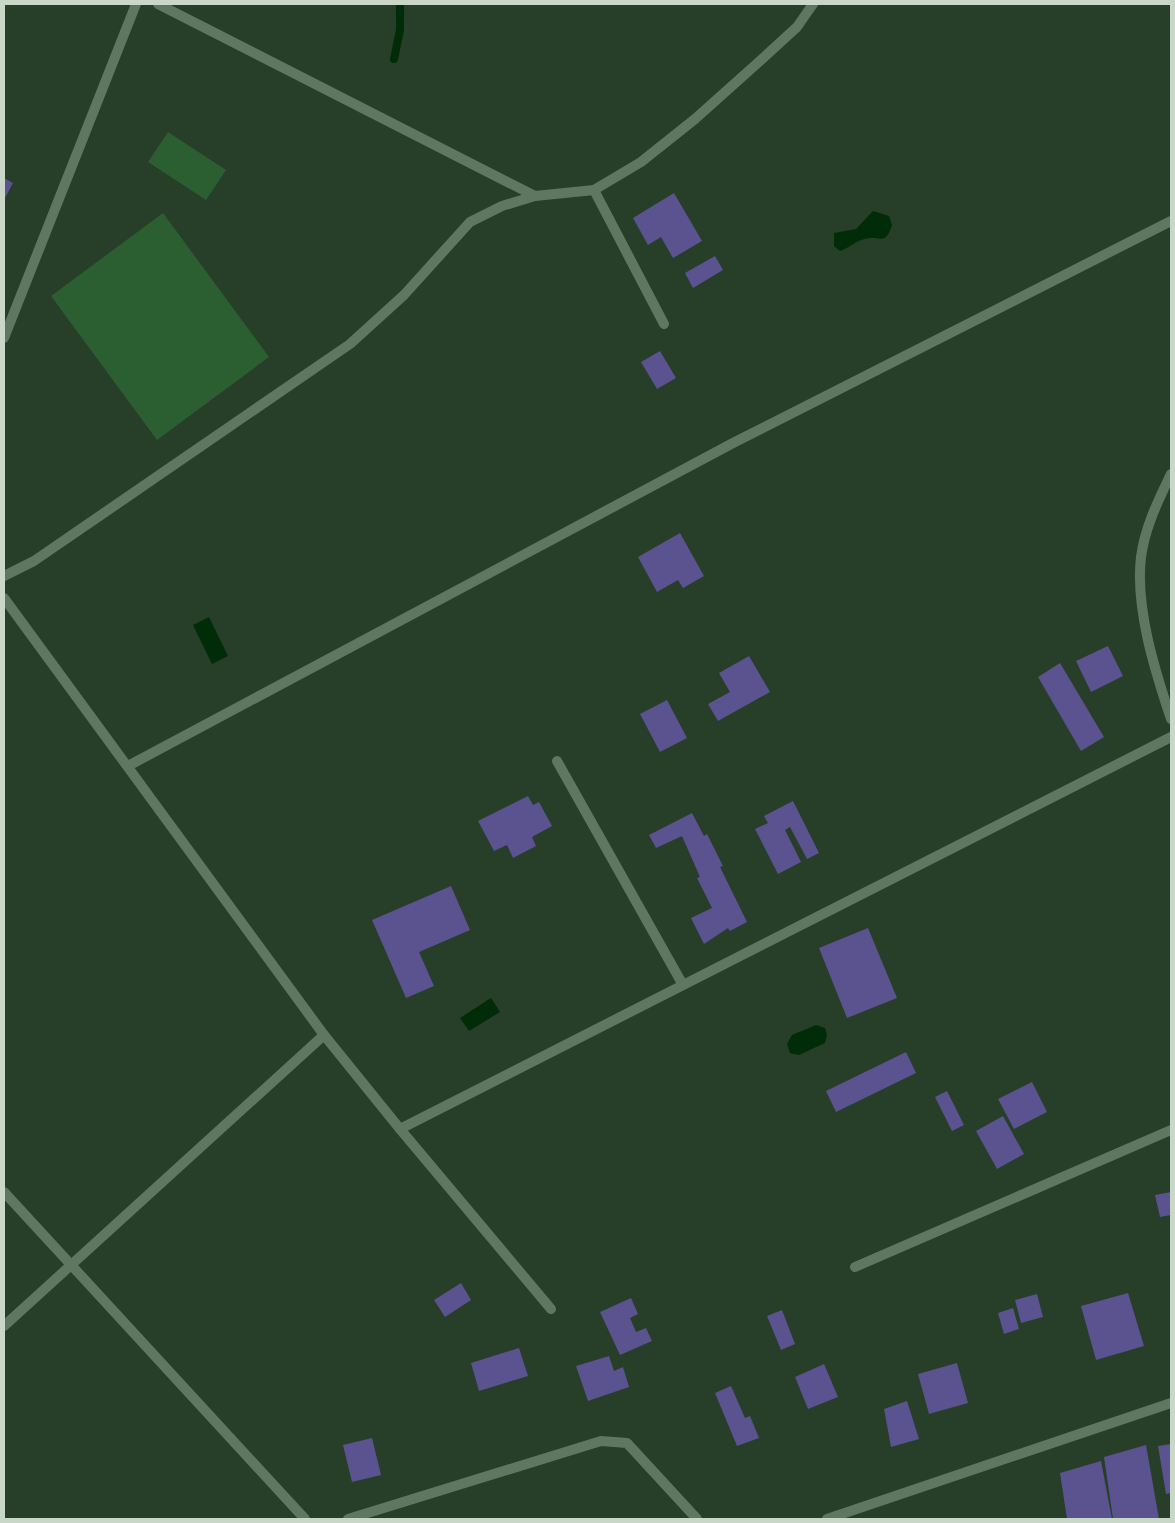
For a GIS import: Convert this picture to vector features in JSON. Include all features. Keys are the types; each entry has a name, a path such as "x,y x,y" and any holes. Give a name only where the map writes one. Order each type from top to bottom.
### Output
{"street":[{"path":"4,338 136,4"},
{"path":"158,4 535,196"},
{"path":"4,576 34,561 350,344 404,295 470,222 502,206 535,196 594,190 641,162 695,119 797,27 813,4"},
{"path":"594,190 664,324"},
{"path":"128,766 733,443 1171,221"},
{"path":"1171,474 1154,509 1141,558 1142,597 1149,638 1160,685 1171,719"},
{"path":"4,598 324,1035 551,1309"},
{"path":"400,1129 1171,737"},
{"path":"557,761 683,985"},
{"path":"4,1326 324,1035"},
{"path":"855,1267 1171,1130"},
{"path":"4,1192 305,1519"},
{"path":"826,1519 1171,1403"},
{"path":"348,1519 601,1441 627,1443 697,1519"}],"shaded area":[{"path":"168,132 226,170 206,200 148,162"},
{"path":"873,211 889,216 892,225 887,236 882,239 870,238 861,240 840,251 834,246 834,233 856,229"},
{"path":"163,213 269,357 157,440 51,296"},
{"path":"209,617 228,656 212,664 193,625"},
{"path":"491,998 500,1012 469,1031 460,1018"},
{"path":"816,1025 825,1028 827,1035 825,1043 799,1055 790,1053 787,1044 792,1035"}],"building":[{"path":"4,178 13,183 5,198 4,197"},
{"path":"674,193 702,241 673,258 661,237 648,245 633,218"},
{"path":"715,256 723,270 693,288 685,273"},
{"path":"660,351 676,378 657,389 641,362"},
{"path":"680,533 704,576 683,588 678,580 657,592 638,557"},
{"path":"1108,646 1123,676 1091,692 1076,661"},
{"path":"749,656 770,692 718,721 708,704 730,692 719,673"},
{"path":"1060,663 1104,737 1081,751 1038,677"},
{"path":"667,700 687,738 660,752 640,714"},
{"path":"528,796 533,805 539,802 552,826 532,837 536,846 513,858 507,845 494,851 478,821"},
{"path":"793,801 819,853 807,859 790,827 785,830 801,862 778,874 755,829 768,823 764,816"},
{"path":"692,813 704,836 707,834 723,866 720,867 747,922 730,931 728,928 704,944 691,918 712,908 697,878 700,877 682,836 656,848 649,835"},
{"path":"451,886 470,930 419,952 434,986 406,998 372,920"},
{"path":"868,928 897,998 847,1018 819,948"},
{"path":"906,1052 916,1073 836,1112 826,1091"},
{"path":"1032,1082 1047,1112 1014,1129 998,1099"},
{"path":"947,1091 964,1125 952,1131 935,1097"},
{"path":"1003,1116 1024,1154 997,1169 976,1131"},
{"path":"1171,1192 1171,1215 1160,1217 1155,1195"},
{"path":"461,1283 471,1300 445,1317 434,1300"},
{"path":"1128,1293 1144,1346 1096,1360 1081,1306"},
{"path":"1037,1294 1043,1317 1021,1323 1015,1300"},
{"path":"631,1298 638,1314 630,1318 636,1332 646,1328 652,1341 620,1355 600,1312"},
{"path":"1013,1308 1019,1329 1004,1334 998,1313"},
{"path":"782,1310 795,1344 781,1350 767,1316"},
{"path":"519,1348 528,1376 479,1391 471,1363"},
{"path":"609,1356 614,1371 623,1367 629,1387 588,1401 576,1366"},
{"path":"957,1363 968,1403 929,1414 918,1374"},
{"path":"824,1364 838,1397 808,1409 795,1377"},
{"path":"731,1386 745,1418 750,1416 759,1438 737,1446 715,1393"},
{"path":"907,1401 919,1439 891,1447 884,1409"},
{"path":"372,1438 381,1475 352,1482 343,1445"},
{"path":"1171,1444 1171,1493 1166,1494 1158,1446"},
{"path":"1146,1445 1159,1519 1113,1519 1104,1457"},
{"path":"1101,1461 1112,1519 1067,1519 1060,1473"}],"waterway":[{"path":"394,59 400,30 400,4"}]}
